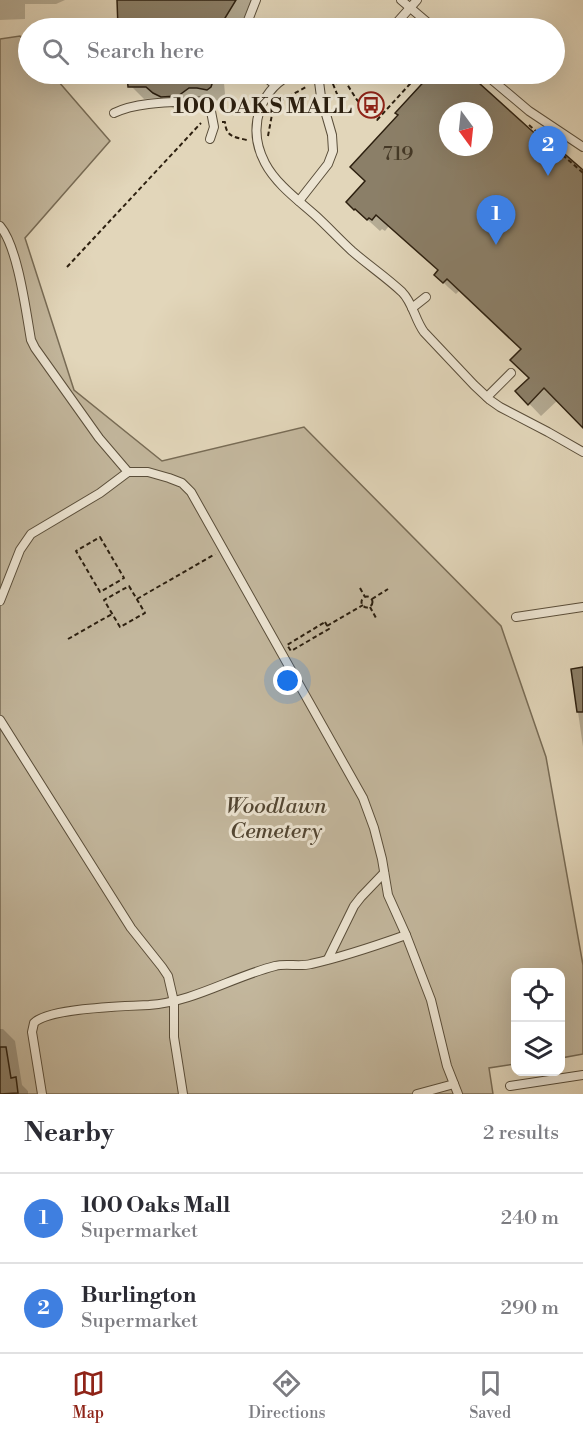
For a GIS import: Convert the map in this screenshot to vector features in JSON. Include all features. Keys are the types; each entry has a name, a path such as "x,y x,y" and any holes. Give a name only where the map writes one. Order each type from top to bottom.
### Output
{"lane":[{"path":"249,18 256,0"},
{"path":"401,0 423,18"},
{"path":"401,18 417,0"},
{"path":"299,201 328,164 333,151 332,135 319,84"},
{"path":"497,84 529,111 583,147"},
{"path":"275,85 266,96 259,112 256,131 262,158 269,170 352,251 403,294 424,332 487,397 500,407 583,452"},
{"path":"114,113 140,106 209,101 214,127 210,139"},
{"path":"0,226 7,236 13,255 31,340 99,438 128,472"},
{"path":"412,308 426,297"},
{"path":"487,397 511,373"},
{"path":"0,601 20,550 31,534 100,493 128,472 148,472 182,483 191,492 363,798 382,859 388,896 431,999 447,1066 458,1094"},
{"path":"516,617 583,607"},
{"path":"0,720 125,919 168,976 174,1002 174,1037 183,1094"},
{"path":"328,959 354,906 384,873"},
{"path":"42,1094 32,1032 34,1023 38,1019 53,1014 99,1007 174,1002 277,965 302,966 406,935"},
{"path":"510,1086 583,1075"},
{"path":"417,1094 454,1084"}],"path":[{"path":"333,84 343,109"},
{"path":"347,84 357,100 377,120 410,84"},
{"path":"269,143 273,105 306,87"},
{"path":"213,121 225,122 225,130 228,134 251,140"},
{"path":"67,267 201,123"},
{"path":"100,537 124,578 100,592 76,551 100,537"},
{"path":"137,599 224,549"},
{"path":"129,586 137,599 145,613 120,627 104,600 129,586"},
{"path":"360,588 364,597 363,605"},
{"path":"372,599 388,589"},
{"path":"364,597 372,599"},
{"path":"370,607 373,603 372,599"},
{"path":"363,605 370,607"},
{"path":"327,626 363,605"},
{"path":"370,607 376,618"},
{"path":"68,639 112,614"},
{"path":"326,622 327,626 329,629 291,651 287,645 326,622"}],"green space":[{"name":"Woodlawn Cemetery","path":"18,36 18,84 61,84 110,141 25,238 74,390 162,461 304,427 501,626 546,757 583,965 583,1054 565,1057 565,968 511,968 511,1065 489,1068 493,1094 0,1094 0,39"}],"building":[{"path":"117,0 236,0 225,18 118,18"},
{"path":"128,84 212,84 207,90 189,88 178,96 161,97 146,87 128,87"},
{"name":"100 OAKS MALL","path":"422,84 480,84 541,139 544,136 583,170 583,428 544,388 528,405 515,391 529,378 510,360 521,349 447,279 443,283 434,275 438,270 376,215 372,220 369,218 367,220 346,202 365,181 350,167 398,115 395,113"},
{"path":"583,667 583,712 577,712 571,669"},
{"path":"0,1047 6,1047 11,1078 16,1077 18,1093 0,1094"}],"place":[{"name":"100 OAKS MALL","path":"371,105"},
{"name":"Burlington","path":"548,176"},
{"name":"100 Oaks Mall","path":"496,245"}]}
